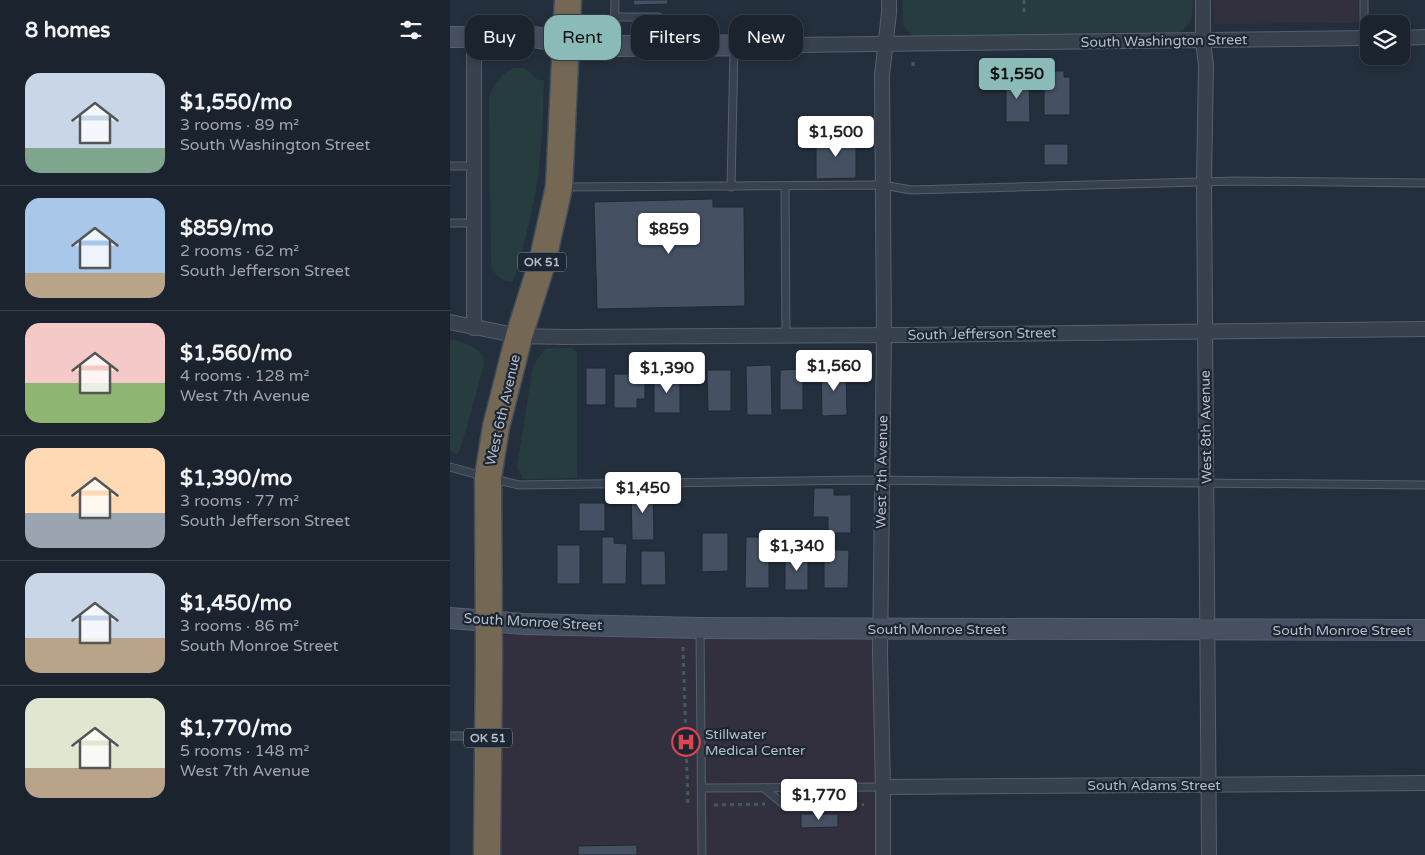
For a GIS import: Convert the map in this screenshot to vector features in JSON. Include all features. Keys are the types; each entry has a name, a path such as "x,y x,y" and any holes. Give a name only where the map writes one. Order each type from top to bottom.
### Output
{"highway":[{"name":"West 6th Avenue","path":"568,0 568,15"},
{"name":"West 6th Avenue","path":"487,855 488,477 496,427 519,336 542,263 559,187 566,60"}],"street":[{"name":"West 7th Avenue","path":"883,855 884,787 880,629 884,336 882,75 889,0"},
{"name":"West 8th Avenue","path":"1203,0 1203,41 1206,65 1204,182 1210,855"},
{"name":"South Washington Street","path":"450,37 465,37"},
{"path":"1410,38 1425,37"},
{"name":"South Washington Street","path":"803,45 1360,38"},
{"path":"474,60 474,328"},
{"name":"South Jefferson Street","path":"450,322 519,336 884,336 1425,329"},
{"name":"South Monroe Street","path":"450,618 524,624 700,628 1425,630"},
{"name":"South Adams Street","path":"884,787 1425,783"}],"lane":[{"path":"614,0 615,15"},
{"path":"1364,0 1365,15"},
{"path":"731,187 734,60"},
{"path":"450,166 473,166"},
{"path":"559,187 883,186 911,190 1204,182 1425,183"},
{"path":"785,187 786,336"},
{"path":"450,223 473,223"},
{"path":"450,468 519,486 863,480 1425,485"},
{"path":"700,628 702,855"},
{"path":"450,736 488,736"},
{"path":"764,788 788,807 823,807 845,787"},
{"path":"702,788 884,787"}],"path":[{"path":"1024,0 1024,16"},
{"path":"912,66 913,56"},
{"path":"684,647 688,804"}],"shaded area":[{"path":"1213,0 1358,0 1359,23 1214,24"},
{"name":"Stillwater Medical Center","path":"491,628 880,629 881,855 491,855"}],"green space":[{"path":"902,0 1193,0 1193,11 1188,24 1176,33 921,38 914,37 903,25"},
{"path":"513,68 525,68 538,80 544,80 543,119 537,184 513,282 500,278 491,266 489,98 498,81"},
{"path":"450,339 473,347 481,353 484,365 461,447 459,452 455,454 450,450"},
{"path":"547,348 572,348 577,352 577,478 523,479 517,467 533,366"}],"building":[{"path":"633,0 668,0 668,4 634,5"},
{"path":"1049,71 1064,71 1064,77 1070,77 1070,115 1044,115 1044,77 1049,77"},
{"path":"1023,76 1024,82 1029,82 1030,122 1006,122 1006,77"},
{"path":"816,138 856,138 856,178 816,179"},
{"path":"1044,144 1068,144 1068,165 1044,165"},
{"path":"713,199 713,207 744,207 745,306 597,309 594,202"},
{"path":"771,365 772,415 747,415 746,366"},
{"path":"586,368 606,368 606,405 586,405"},
{"path":"803,369 803,410 780,410 780,370"},
{"path":"821,369 846,369 847,415 822,416"},
{"path":"707,370 731,370 731,411 708,411"},
{"path":"614,374 645,374 645,399 637,399 637,408 614,408"},
{"path":"654,376 680,376 680,413 654,413"},
{"path":"631,488 653,488 654,540 632,540"},
{"path":"814,488 834,488 834,495 851,495 851,533 828,533 828,517 813,517"},
{"path":"579,503 605,503 605,531 579,531"},
{"path":"702,533 728,533 728,571 702,572"},
{"path":"602,537 614,537 614,543 627,544 626,584 602,584"},
{"path":"746,537 769,537 769,588 745,588"},
{"path":"557,545 580,545 580,584 557,584"},
{"path":"824,550 849,550 848,588 824,588"},
{"path":"641,551 665,551 666,585 641,585"},
{"path":"785,554 808,554 808,590 785,590"},
{"path":"801,814 838,814 838,827 801,828"},
{"path":"637,845 637,855 578,855 578,846"}],"place":[{"name":"Stillwater Medical Center","path":"686,742"}]}
